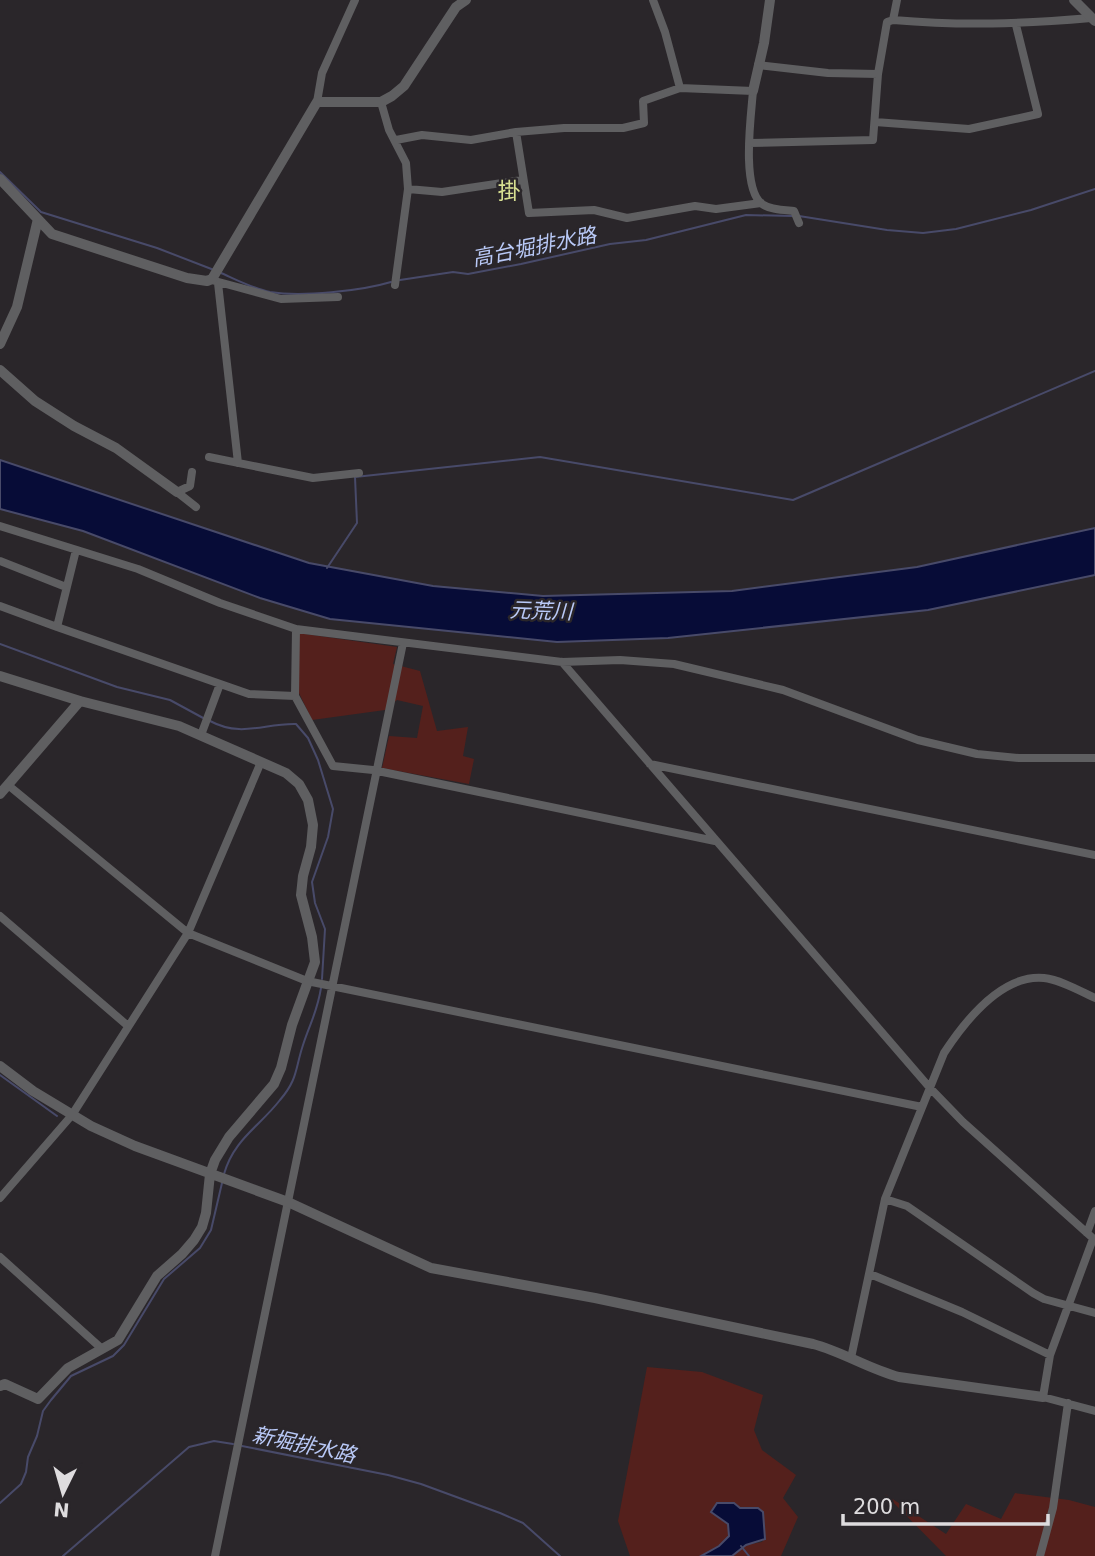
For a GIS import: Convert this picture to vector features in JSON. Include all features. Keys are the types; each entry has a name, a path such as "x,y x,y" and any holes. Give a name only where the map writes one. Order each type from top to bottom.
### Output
{"street":[{"path":"238,463 215,281 317,102 322,73 355,0"},
{"path":"317,102 381,102 393,96 404,86 456,7 466,0"},
{"path":"653,0 680,88"},
{"path":"770,0 753,91 749,144 751,179 756,198 761,203 770,208 794,211 799,223"},
{"path":"893,20 897,0"},
{"path":"1074,0 1093,19"},
{"path":"749,144 873,140 878,74 887,22 893,20 949,25 1016,25 1093,19"},
{"path":"875,122 969,129 1038,114 1016,25"},
{"path":"758,65 828,73 878,74"},
{"path":"396,140 422,135 471,140 516,132 564,128 623,128 644,123 643,100 680,88 753,91"},
{"path":"381,102 389,130 406,163 408,189 396,285"},
{"path":"516,132 529,213 594,211 627,218 695,206 716,209 761,203"},
{"path":"0,178 52,233 62,238 187,278 215,281 281,299 338,297"},
{"path":"408,189 442,192 522,180"},
{"path":"0,344 17,307 38,219"},
{"path":"0,370 35,401 116,448 196,507"},
{"path":"209,457 313,478 359,473"},
{"path":"177,492 190,486 192,471"},
{"path":"0,526 138,569 219,603 296,629 562,662 620,660 674,664 783,690 918,740 977,754 1019,758 1095,758"},
{"path":"57,626 76,550"},
{"path":"0,561 66,587"},
{"path":"0,606 249,694 295,696"},
{"path":"296,629 295,696 333,766 376,771 715,841"},
{"path":"215,1556 403,643"},
{"path":"562,662 930,1088 963,1122 1092,1237"},
{"path":"0,676 80,701 178,726 261,762 299,784 308,800 313,825 301,895 312,937 314,962 274,1084 229,1137 215,1160 210,1174 206,1213 194,1240 157,1276 118,1339 68,1368 38,1399 15,1387 5,1384 0,1386"},
{"path":"201,735 220,684"},
{"path":"0,794 80,701"},
{"path":"0,1198 72,1115 188,933 261,762"},
{"path":"650,764 1095,855"},
{"path":"8,785 188,933 307,981 922,1108"},
{"path":"0,916 128,1026"},
{"path":"851,1357 885,1199 944,1053 967,1019 1003,989 1017,981 1047,978 1095,998"},
{"path":"0,1066 33,1091 72,1115 135,1146 288,1202 431,1268 595,1298 813,1344 898,1377 1043,1397 1095,1411"},
{"path":"885,1199 907,1206 1033,1293 1068,1307 1095,1313"},
{"path":"1043,1397 1050,1355 1092,1237 1095,1211"},
{"path":"0,1257 100,1348"},
{"path":"870,1274 962,1312 1050,1355"},
{"path":"1040,1556 1053,1508 1068,1403"}],"shaded area":[{"path":"298,633 397,647 393,664 420,671 437,731 468,727 463,756 474,759 469,784 382,768 389,736 417,738 423,706 397,700 385,710 312,720 298,691"},
{"path":"647,1367 702,1372 763,1395 754,1430 762,1450 796,1475 783,1498 798,1517 781,1556 732,1556 746,1545 762,1542 765,1537 763,1512 740,1508 734,1503 717,1503 714,1507 719,1517 728,1524 729,1536 719,1546 701,1556 630,1556 618,1521"},
{"path":"1015,1493 1069,1500 1095,1507 1095,1556 946,1556 885,1494 946,1534 966,1504 1001,1519"}],"water":[{"name":"元荒川","path":"0,460 309,563 433,586 543,596 732,591 917,567 1095,528 1095,575 928,610 668,638 557,642 330,619 260,598 83,531 0,509"},
{"path":"717,1503 734,1503 740,1508 758,1508 763,1512 765,1539 746,1545 732,1556 701,1556 719,1546 729,1536 728,1524 711,1512"}],"waterway":[{"name":"高台堀排水路","path":"0,172 41,212 157,248 214,270"},
{"name":"高台堀排水路","path":"799,216 923,233 956,229 1031,210 1095,189"},
{"name":"高台堀排水路","path":"400,280 453,272 468,274 610,244 646,240 746,215 793,216"},
{"name":"高台堀排水路","path":"219,272 258,289 298,294 364,288 391,282"},
{"path":"327,568 357,523 355,477 540,457 793,500 1095,371"},
{"path":"0,644 117,687 170,700 205,719"},
{"path":"210,721 243,729 296,724 308,738 318,760 333,809 328,837 312,882 315,903 325,929 322,979"},
{"path":"224,1174 234,1151 290,1086 321,988"},
{"path":"0,1075 57,1116"},
{"path":"0,1503 21,1484 43,1411 51,1400 71,1376 113,1356 124,1345 164,1279 200,1248 211,1230 222,1183"},
{"name":"新堀排水路","path":"63,1556 189,1447 214,1441 233,1444"},
{"name":"新堀排水路","path":"242,1446 421,1484 523,1523 560,1556"},
{"path":"741,1546 749,1556"}],"district":[{"name":"掛","path":"509,191"}]}
